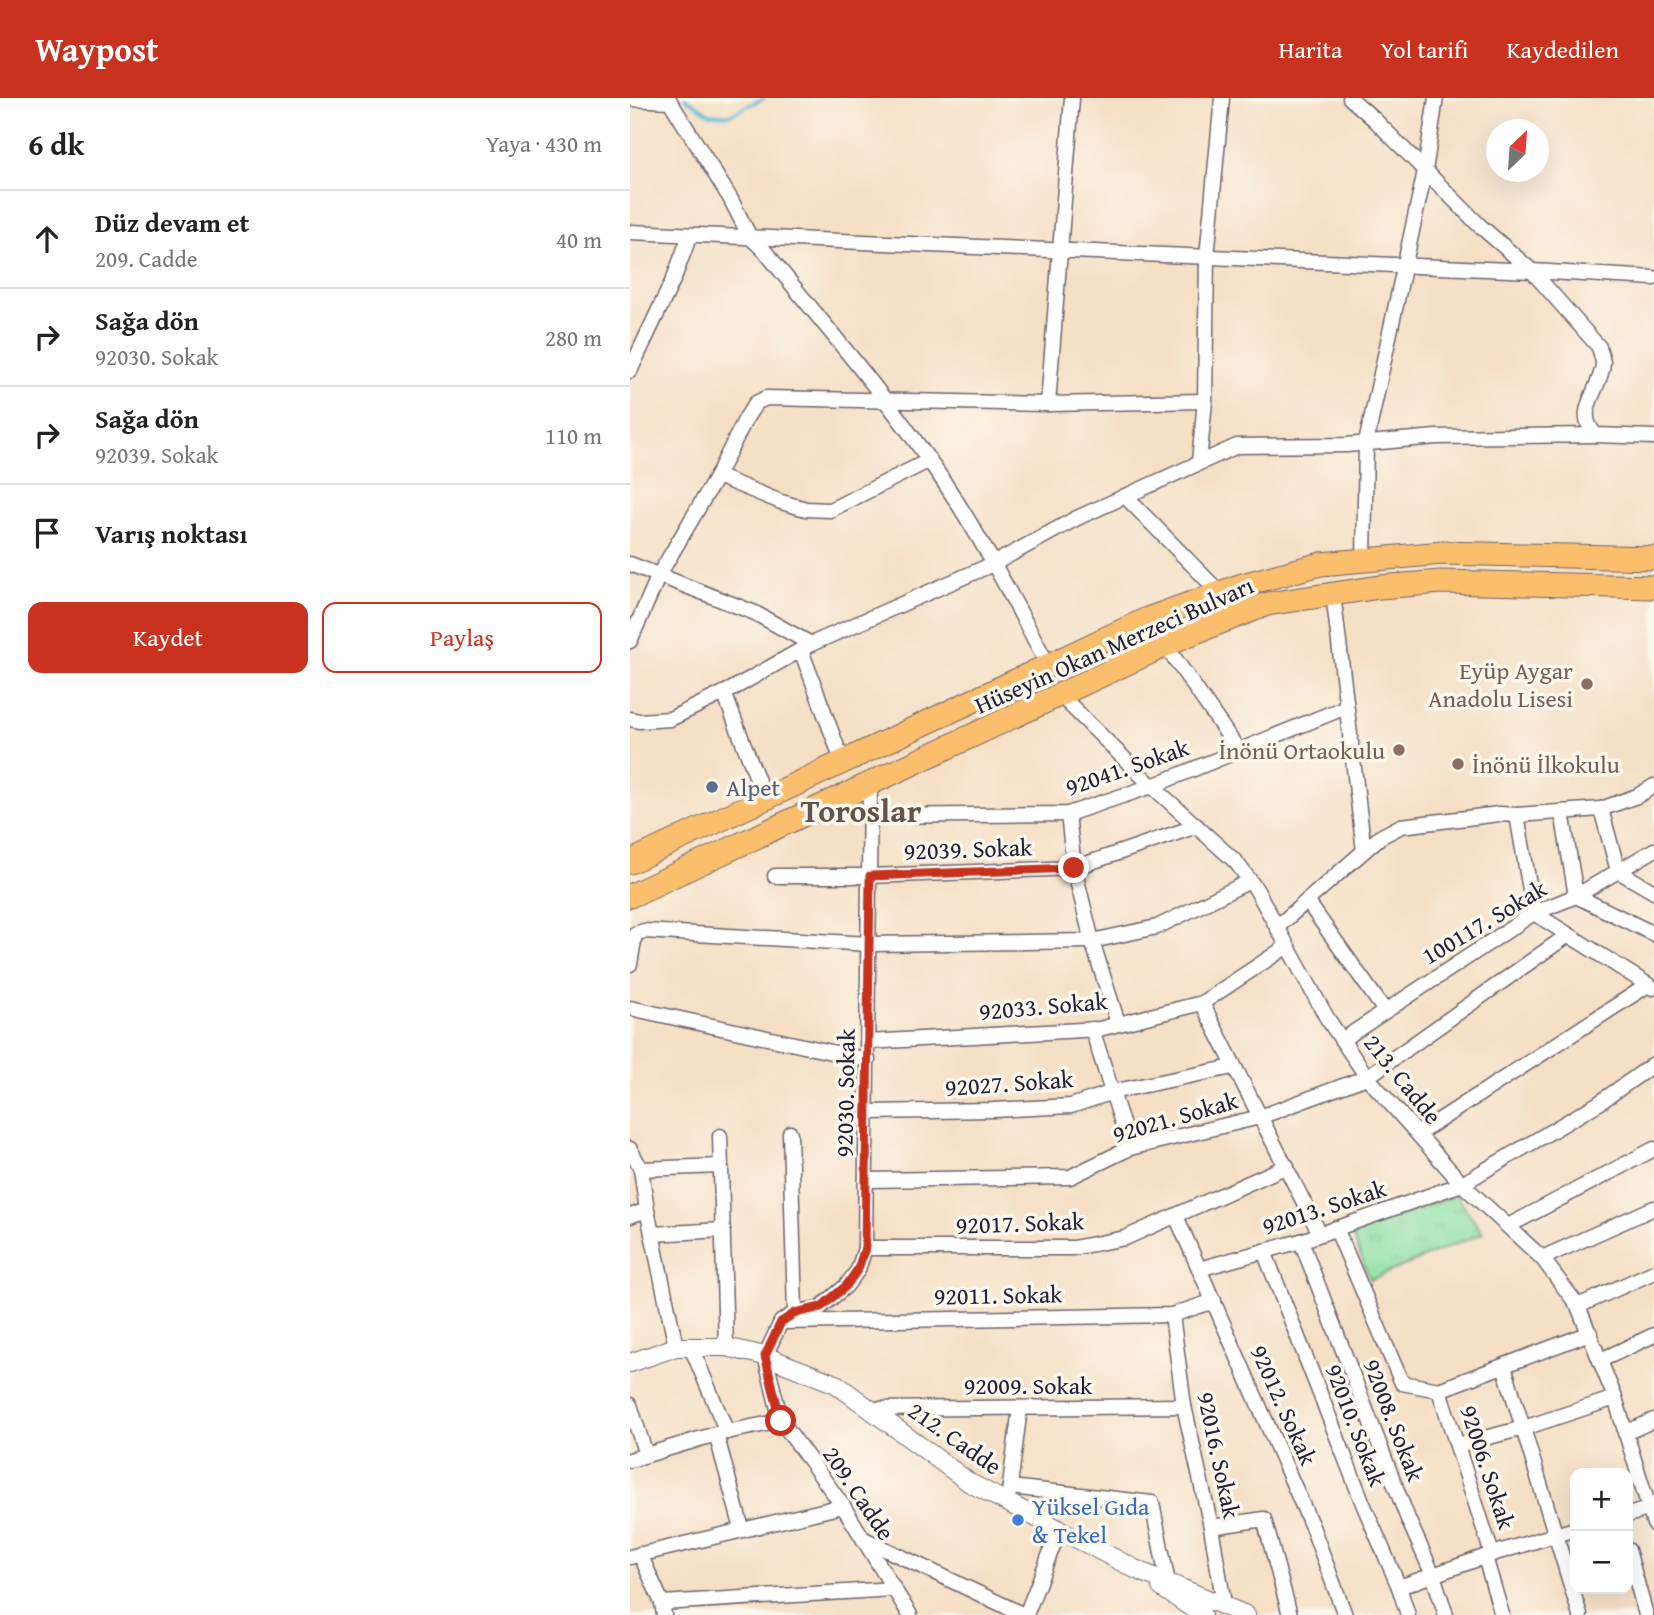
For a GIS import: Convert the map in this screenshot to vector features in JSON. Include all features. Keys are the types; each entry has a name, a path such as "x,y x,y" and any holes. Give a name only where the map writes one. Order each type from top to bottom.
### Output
{"main road":[{"name":"Hüseyin Okan Merzeci Bulvarı","path":"630,862 1147,619 1220,593 1321,564 1364,559 1442,553 1654,558"},
{"name":"Hüseyin Okan Merzeci Bulvarı","path":"630,896 1166,646 1267,604 1333,593 1441,582 1654,587"}],"street":[{"path":"1048,404 1072,98"},
{"path":"1199,462 1205,401 1207,257 1222,98"},
{"path":"1350,98 1479,225 1532,271 1598,347 1603,363 1586,417 1587,427 1596,435"},
{"path":"1364,559 1366,443 1425,171 1436,98"},
{"path":"630,99 669,100 730,198 750,237 764,250 930,460 993,564 1048,665"},
{"path":"630,232 1654,278"},
{"path":"630,372 674,278 690,234"},
{"path":"630,641 659,575 756,403 766,398 1048,404 1205,401"},
{"path":"630,719 670,719 724,693 806,647 993,564 1077,518 1237,446 1366,443 1436,437 1654,437"},
{"path":"717,476 780,502 806,509 830,510 930,460"},
{"path":"1125,495 1220,593"},
{"path":"630,564 755,613 806,647 843,762"},
{"path":"1333,593 1364,851"},
{"path":"1166,646 1239,751"},
{"path":"724,693 765,799"},
{"name":"213. Cadde","path":"1060,695 1152,786 1236,862 1367,1077 1462,1184 1542,1258 1578,1306 1615,1398 1652,1508 1654,1524"},
{"name":"92041. Sokak","path":"870,816 1068,814 1152,786 1346,707"},
{"name":"92030. Sokak","path":"781,1322 795,1313 821,1307 846,1286 858,1269 865,1248 870,783"},
{"path":"1277,927 1388,831 1401,826 1499,814 1601,809 1637,796 1654,786"},
{"path":"1601,809 1618,871 1654,892"},
{"path":"1562,812 1576,896 1654,934"},
{"path":"1068,814 1074,868 1092,941 1118,1023"},
{"path":"1418,1134 1651,987 1534,913 1517,815"},
{"name":"92039. Sokak","path":"775,876 870,876 1074,868 1197,826"},
{"name":"100117. Sokak","path":"1342,1040 1534,913 1576,896 1654,850"},
{"path":"630,964 635,934 644,931 869,944 1092,941 1157,926 1250,881"},
{"path":"1307,901 1385,1011"},
{"name":"92021. Sokak","path":"866,1181 1070,1177 1130,1149 1259,1116 1367,1077 1568,935"},
{"name":"92033. Sokak","path":"868,1042 1091,1029 1118,1023 1202,1003 1286,947"},
{"path":"1202,1003 1320,1234"},
{"path":"630,1008 868,1060"},
{"path":"1091,1029 1130,1149"},
{"name":"92013. Sokak","path":"1199,1269 1301,1241 1462,1184 1599,1103 1654,1064"},
{"name":"92027. Sokak","path":"867,1112 1071,1106 1112,1093 1233,1067"},
{"path":"790,1132 795,1313"},
{"path":"720,1136 726,1347"},
{"path":"630,1149 641,1169 652,1234 684,1347 722,1433 742,1529"},
{"path":"1508,1226 1654,1149"},
{"path":"641,1169 721,1166"},
{"name":"92017. Sokak","path":"865,1248 1073,1248 1125,1238 1287,1166"},
{"path":"1542,1258 1654,1208"},
{"path":"630,1216 647,1210"},
{"name":"92012. Sokak","path":"1176,1216 1313,1529 1345,1615"},
{"name":"92006. Sokak","path":"1336,1228 1402,1383 1439,1390 1457,1445 1502,1615"},
{"path":"652,1234 723,1230"},
{"name":"92008. Sokak","path":"1301,1241 1408,1519 1433,1575 1446,1615"},
{"name":"92010. Sokak","path":"1264,1251 1408,1615"},
{"path":"1578,1306 1654,1272"},
{"name":"92011. Sokak","path":"781,1322 1172,1315 1214,1301"},
{"name":"92016. Sokak","path":"1172,1315 1184,1406 1211,1527 1224,1604"},
{"path":"765,1356 781,1322"},
{"path":"1439,1390 1590,1334"},
{"path":"1601,1360 1654,1335"},
{"name":"212. Cadde","path":"630,1363 684,1347 726,1347 765,1356 836,1384 970,1483 1009,1495 1060,1528 1135,1569 1246,1615"},
{"name":"209. Cadde","path":"765,1356 781,1421 843,1506 910,1615"},
{"path":"1504,1366 1580,1615"},
{"path":"1457,1445 1524,1428 1615,1398"},
{"path":"630,1405 646,1455"},
{"name":"92009. Sokak","path":"872,1409 1184,1406"},
{"path":"1020,1408 1009,1495 1152,1503 1168,1583"},
{"path":"1625,1433 1654,1420"},
{"path":"630,1460 722,1433 781,1421"},
{"path":"843,1506 635,1555 663,1609 894,1589"},
{"path":"1633,1514 1652,1508"},
{"path":"1211,1527 1264,1519 1290,1615"},
{"path":"864,1539 1025,1615 1060,1528"},
{"path":"1399,1587 1570,1530"},
{"path":"1633,1568 1646,1615"},
{"path":"1135,1569 1202,1615"}],"green space":[{"path":"1456,1195 1483,1233 1370,1280 1352,1234"}],"waterway":[{"path":"685,98 710,114 729,115 764,98"}],"place":[{"name":"Eyüp Aygar Anadolu Lisesi","path":"1587,684"},
{"name":"İnönü Ortaokulu","path":"1399,750"},
{"name":"İnönü İlkokulu","path":"1458,764"},
{"name":"Alpet","path":"712,787"},
{"name":"Yüksel Gıda & Tekel","path":"1018,1520"}],"district":[{"name":"Toroslar","path":"861,810"}],"route":[{"path":"781,1421 765,1356 781,1322 795,1313 821,1307 846,1286 858,1269 865,1248 870,876 1074,868"}]}
